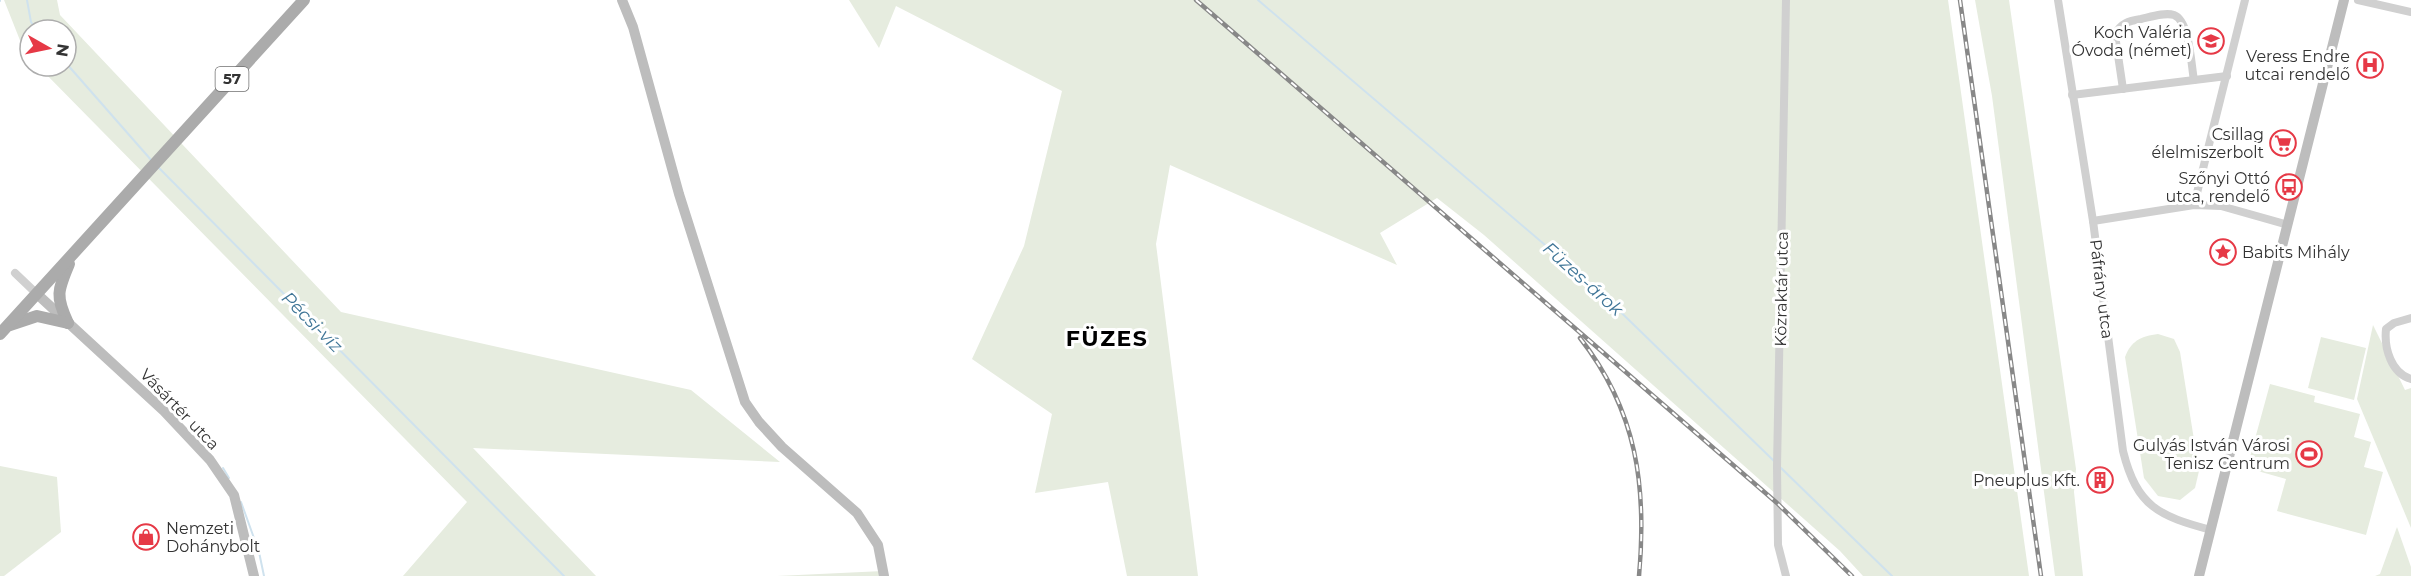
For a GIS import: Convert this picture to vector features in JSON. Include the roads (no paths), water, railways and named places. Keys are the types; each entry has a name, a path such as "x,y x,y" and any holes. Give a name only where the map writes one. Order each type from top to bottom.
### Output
{"main road":[{"name":"57","path":"3,330 304,0"},
{"path":"68,323 59,304 58,294 73,254"},
{"path":"3,330 37,316 68,323"}],"street":[{"path":"622,0 633,27 679,194 745,402 759,422 782,447 857,513 878,545 884,576"},
{"name":"Közraktár utca","path":"1786,0 1777,467 1778,545 1786,576"},
{"name":"Páfrány utca","path":"2058,0 2093,221 2122,440 2129,476 2141,496 2158,512 2211,530"},
{"path":"2194,205 2245,0"},
{"path":"2199,576 2344,0"},
{"path":"2358,0 2411,12"},
{"path":"2123,89 2115,35 2117,30 2130,21 2167,15 2178,18 2185,26 2194,80"},
{"path":"2072,95 2227,76"},
{"path":"2093,221 2194,205 2220,206 2288,225"},
{"path":"15,273 37,294"},
{"name":"Vásártér utca","path":"37,294 165,411 210,460 234,495 254,576"},
{"path":"2411,318 2394,323 2385,329 2385,341 2395,370 2411,379"}],"waterway":[{"name":"Pécsi-víz","path":"27,0 30,18"},
{"name":"Füzes-árok","path":"1258,0 1599,291 1774,461"},
{"name":"Pécsi-víz","path":"78,77 152,161"},
{"name":"Pécsi-víz","path":"158,167 564,576"},
{"name":"Füzes-árok","path":"1780,467 1892,576"},
{"path":"223,468 229,478"},
{"path":"241,502 259,552 264,576"}],"railway":[{"path":"1196,0 1777,503 1852,576"},
{"path":"1960,0 2041,576"},
{"path":"1580,338 1599,365 1614,393 1626,422 1634,451 1641,511 1639,576"}],"place":[{"name":"Koch Valéria Óvoda (német)","path":"2211,41"},
{"name":"Veress Endre utcai rendelő","path":"2370,65"},
{"name":"Csillag élelmiszerbolt","path":"2283,143"},
{"name":"Szőnyi Ottó utca, rendelő","path":"2289,187"},
{"name":"Babits Mihály","path":"2223,252"},
{"name":"Gulyás István Városi Tenisz Centrum","path":"2309,454"},
{"name":"Pneuplus Kft.","path":"2100,480"},
{"name":"Nemzeti Dohánybolt","path":"146,537"}],"district":[{"name":"FÜZES","path":"1107,338"}]}
